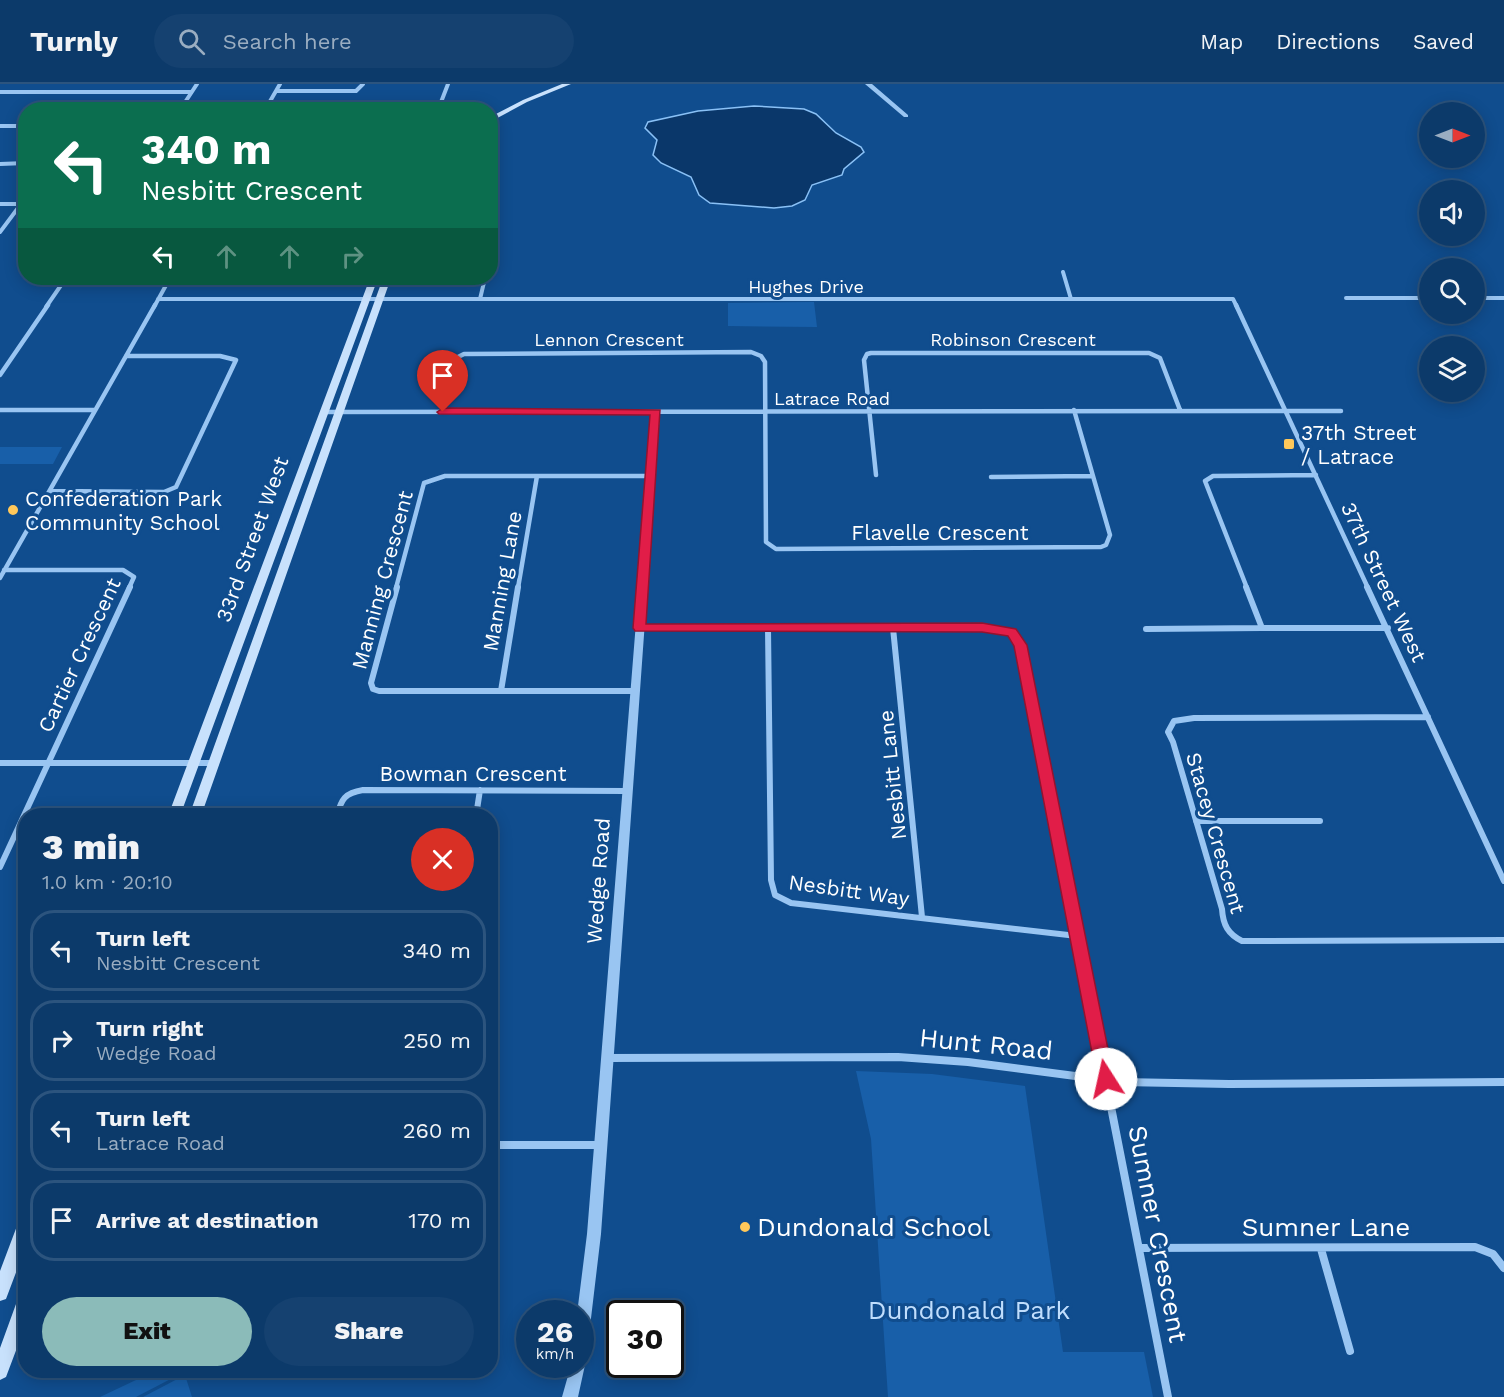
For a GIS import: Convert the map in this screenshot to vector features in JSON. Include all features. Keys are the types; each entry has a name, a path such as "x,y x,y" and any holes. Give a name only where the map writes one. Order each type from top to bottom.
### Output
{"main road":[{"path":"498,108 553,84"},
{"path":"498,116 525,101 568,84"},
{"name":"33rd Street West","path":"177,808 372,285"},
{"name":"33rd Street West","path":"198,808 384,285"},
{"path":"0,1293 18,1245"},
{"path":"0,1371 18,1321"}],"street":[{"path":"185,102 197,84"},
{"path":"270,102 280,84"},
{"path":"276,91 356,91 363,84"},
{"path":"441,102 448,84"},
{"path":"868,84 906,116"},
{"path":"0,92 191,92"},
{"path":"0,126 18,126"},
{"path":"0,164 18,164"},
{"path":"0,204 18,204"},
{"path":"0,232 18,210"},
{"path":"1063,272 1071,299"},
{"path":"0,375 61,285"},
{"path":"0,578 166,285"},
{"path":"480,299 483,285"},
{"path":"1346,298 1419,298"},
{"path":"1485,298 1504,298"},
{"name":"Hughes Drive","path":"158,299 1233,299"},
{"name":"37th Street West","path":"1233,299 1504,880"},
{"name":"Lennon Crescent","path":"443,412 456,358 464,354 740,352 757,354 764,359 765,411"},
{"name":"Robinson Crescent","path":"869,411 864,360 867,354 876,353 1149,353 1160,358 1180,410"},
{"path":"50,491 165,492 176,487 236,360 220,356 126,356"},
{"path":"0,410 95,410"},
{"name":"Flavelle Crescent","path":"765,411 766,542 776,549 1101,547 1106,545 1110,535 1074,410"},
{"path":"869,411 876,475"},
{"name":"Latrace Road","path":"323,412 1341,411"},
{"name":"Wedge Road","path":"586,1300 594,1234 633,691 656,412"},
{"path":"1262,628 1205,481 1213,476 1316,475"},
{"name":"Manning Crescent","path":"633,691 379,691 373,689 371,683 424,483 445,476 652,476"},
{"name":"Manning Lane","path":"501,691 537,476"},
{"path":"991,477 1092,476"},
{"name":"Cartier Crescent","path":"4,570 123,570 134,577 27,808"},
{"name":"Sumner Crescent","path":"639,628 998,628 1012,632 1016,637 1021,645 1140,1248 1167,1397"},
{"name":"Nesbitt Way","path":"768,628 771,880 776,896 791,903 1077,936"},
{"name":"Nesbitt Lane","path":"893,628 922,917"},
{"path":"1146,629 1388,628"},
{"name":"Stacey Crescent","path":"1428,717 1194,718 1174,721 1168,732 1196,821 1221,909 1222,921 1233,937 1242,940 1504,940"},
{"path":"0,763 214,763"},
{"path":"477,808 480,790"},
{"name":"Bowman Crescent","path":"338,808 344,795 352,792 626,790"},
{"path":"1196,821 1320,821"},
{"name":"Cartier Crescent","path":"0,867 18,828"},
{"name":"Hunt Road","path":"607,1058 898,1057 968,1062 1106,1079 1229,1084 1504,1082"},
{"path":"498,1146 600,1145"},
{"name":"Sumner Lane","path":"1140,1248 1475,1247 1493,1254 1504,1268"},
{"path":"1321,1249 1350,1351"},
{"path":"570,1397 575,1378"}],"green space":[{"path":"814,302 817,327 728,326 728,303"},
{"path":"0,447 62,447 53,464 0,464"},
{"name":"Dundonald Park","path":"856,1071 932,1074 1025,1086 1063,1352 1144,1352 1153,1397 888,1397 871,1139"},
{"path":"140,1378 173,1378 136,1397 100,1397"},
{"path":"179,1378 186,1378 192,1397 143,1397"}],"shaded area":[{"path":"754,106 804,109 816,114 836,133 861,147 864,152 844,169 842,175 812,185 805,200 792,206 774,208 710,203 699,195 691,177 661,163 653,155 657,140 645,128 648,122 698,111"}],"place":[{"name":"37th Street / Latrace","path":"1289,444"},
{"name":"Confederation Park Community School","path":"13,510"},
{"name":"Dundonald School","path":"745,1227"}],"route":[{"path":"443,412 656,412 639,628 998,628 1012,632 1021,645 1106,1079"}]}
